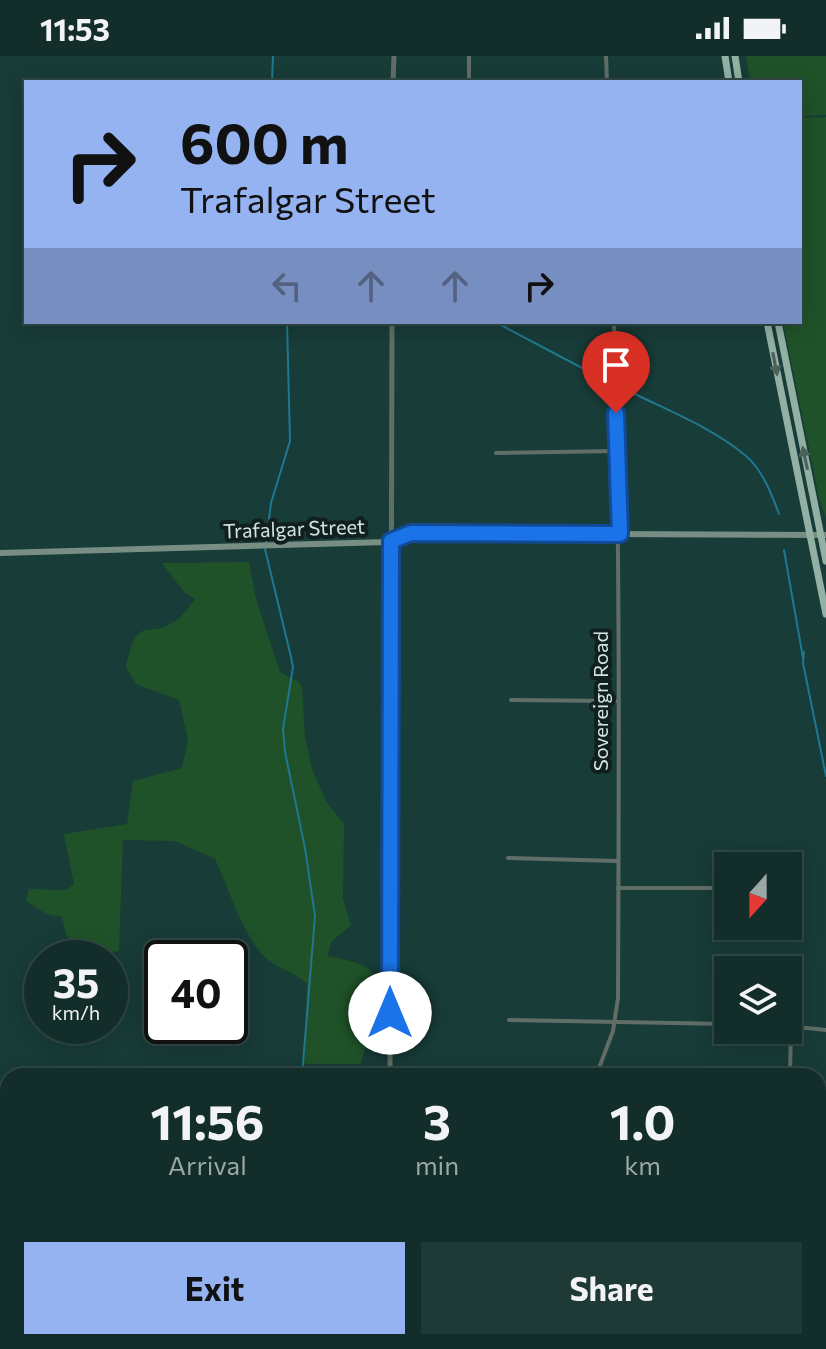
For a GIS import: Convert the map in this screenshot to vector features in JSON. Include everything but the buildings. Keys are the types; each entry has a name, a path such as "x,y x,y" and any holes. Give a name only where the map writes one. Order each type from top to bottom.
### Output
{"highway":[{"path":"725,56 729,80"},
{"path":"735,56 739,80"},
{"path":"767,324 826,614"},
{"path":"778,324 826,561"}],"main road":[{"name":"Trafalgar Street","path":"0,553 391,541 411,533 823,534"}],"street":[{"path":"393,80 394,56"},
{"path":"469,56 469,80"},
{"path":"606,56 607,80"},
{"path":"390,1068 392,324"},
{"name":"Sovereign Road","path":"599,1068 615,1021 618,888 616,701 620,534 614,324"},
{"path":"496,453 617,451"},
{"path":"511,700 616,701"},
{"path":"508,858 617,861"},
{"path":"618,888 714,888"},
{"path":"509,1020 714,1024"},
{"path":"802,1027 826,1030"},
{"path":"790,1044 790,1068"}],"green space":[{"path":"746,56 826,56 826,115 802,116 802,80 750,80"},
{"path":"826,117 826,519 783,324 802,324 802,118"},
{"path":"249,562 256,599 280,672 299,682 302,687 305,737 312,769 326,801 344,824 343,898 351,925 332,941 327,956 361,964 370,970 376,988 361,1064 304,1064 307,984 260,952 240,919 215,859 175,841 123,840 119,940 69,940 62,917 46,914 26,901 29,889 66,890 74,884 64,834 127,824 133,781 182,768 188,740 179,700 136,684 126,667 130,649 140,633 168,626 195,599 184,592 162,563"}],"waterway":[{"path":"272,80 273,56"},
{"path":"266,543 271,503 290,441 287,324"},
{"path":"499,324 603,379"},
{"path":"627,390 704,428 746,456 762,475 779,514"},
{"path":"265,549 293,667 283,729 285,752 315,916 303,1068"},
{"path":"784,550 803,658"},
{"path":"804,652 803,663 826,776"}],"route":[{"path":"390,1013 391,541 411,533 620,534 616,413"}]}
